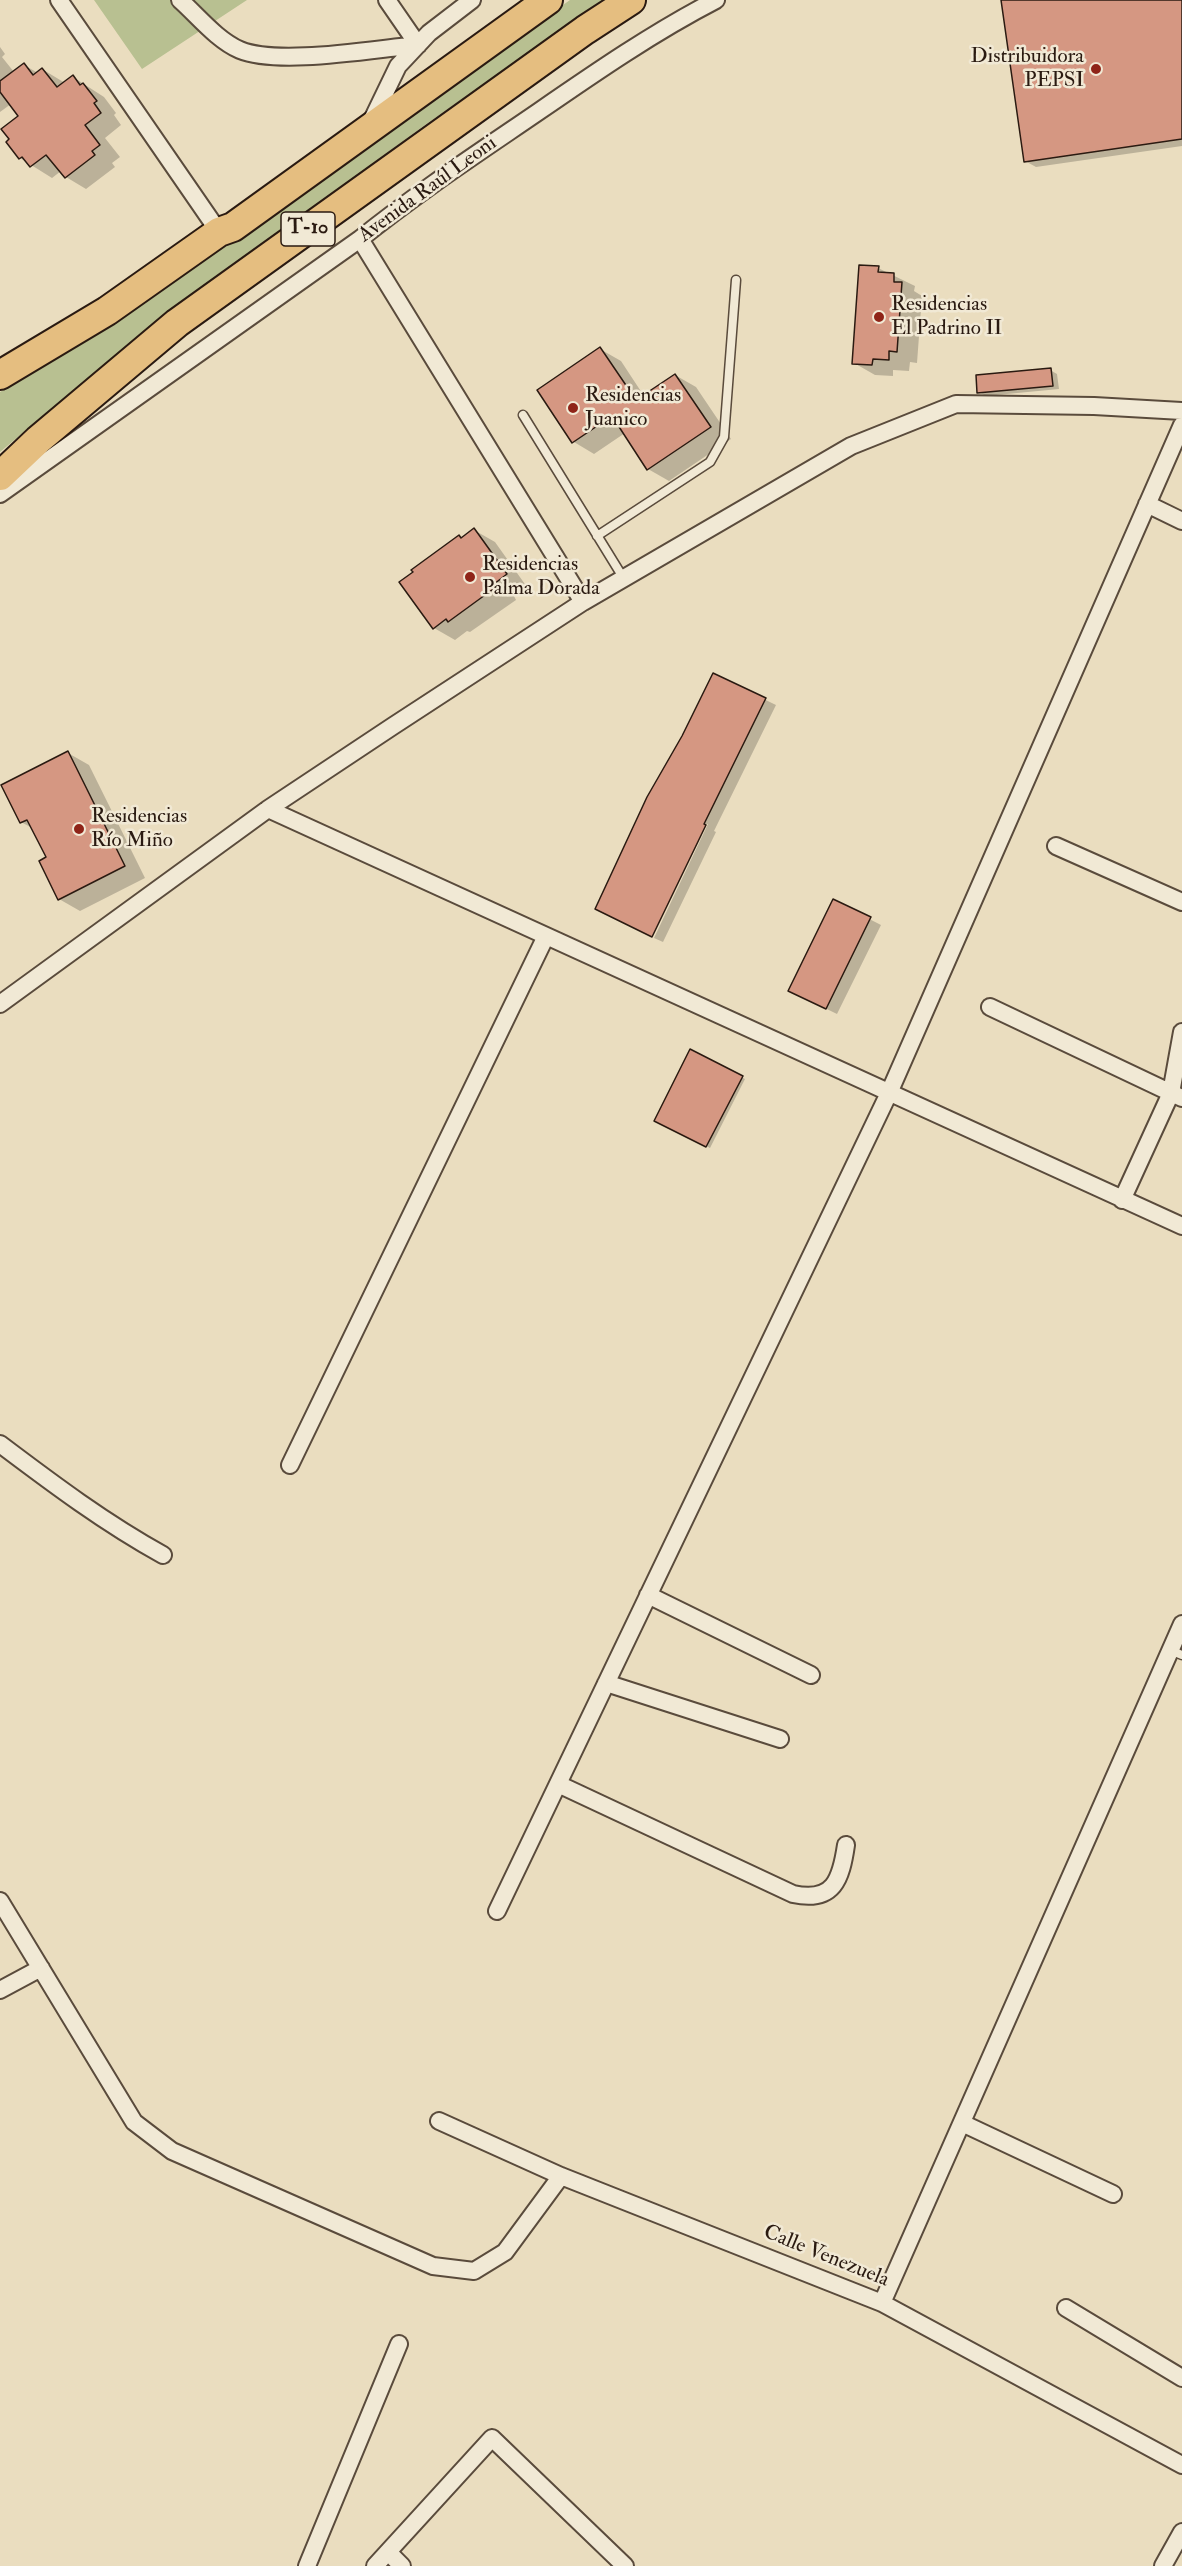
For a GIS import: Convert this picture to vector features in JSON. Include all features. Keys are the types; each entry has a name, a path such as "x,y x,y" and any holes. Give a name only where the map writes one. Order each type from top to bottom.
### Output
{"highway":[{"name":"T-10","path":"0,375 107,311 219,232 232,227 548,0"},
{"name":"Avenida Raúl Leoni","path":"0,476 38,440 177,323 575,37 631,0"}],"street":[{"path":"59,0 219,232"},
{"path":"180,0 229,44 239,50 266,57 418,45"},
{"path":"387,0 418,45"},
{"path":"367,130 398,66 429,33 472,0"},
{"name":"Avenida Raúl Leoni","path":"0,494 360,239 404,204 608,64 675,21 716,0"},
{"path":"360,239 583,603"},
{"path":"0,1004 268,809 583,603 851,446 956,404 1094,406 1182,411"},
{"path":"497,1911 889,1093 1182,424"},
{"path":"1147,504 1182,521"},
{"path":"268,809 1182,1226"},
{"path":"1056,846 1182,902"},
{"path":"290,1465 546,936"},
{"path":"990,1007 1178,1091"},
{"path":"1122,1200 1178,1091 1182,1032"},
{"path":"0,1444 122,1533 163,1555"},
{"path":"648,1595 811,1675"},
{"path":"882,2303 1176,1653 1182,1623"},
{"path":"606,1683 780,1739"},
{"path":"558,1784 793,1894 808,1897 824,1894 836,1885 843,1870 846,1845"},
{"path":"0,1901 134,2122 172,2151 433,2266 474,2271 505,2252 561,2176"},
{"path":"0,1990 41,1968"},
{"name":"Calle Venezuela","path":"439,2121 561,2176 882,2303 1182,2465"},
{"path":"962,2122 1113,2194"},
{"path":"1066,2308 1182,2378"},
{"path":"307,2566 399,2344"},
{"path":"375,2566 492,2438 625,2566"},
{"path":"1163,2566 1182,2532"},
{"path":"388,2552 402,2566"}],"lane":[{"path":"597,536 710,462 718,451 724,437 736,280"},
{"path":"523,416 624,579"}],"green space":[{"path":"94,0 247,0 142,69"},
{"path":"570,0 604,0 425,125 142,333 0,452 0,392 68,352 217,252"}],"building":[{"name":"Distribuidora PEPSI","path":"1001,0 1182,0 1182,139 1024,162"},
{"path":"24,63 33,75 42,68 57,87 73,75 80,85 83,83 97,101 94,103 101,113 85,125 100,145 92,151 95,155 65,178 46,155 30,167 22,157 19,159 6,142 9,139 1,129 18,116 0,92 0,81"},
{"name":"Residencias El Padrino II","path":"859,265 879,266 878,272 894,273 894,282 902,282 897,352 889,351 889,360 873,359 872,365 852,364"},
{"name":"Residencias Juanico","path":"600,347 636,400 675,374 711,427 647,470 612,416 572,443 537,390"},
{"path":"1051,368 1053,386 977,393 976,375"},
{"name":"Residencias Palma Dorada","path":"474,528 507,574 494,584 496,587 448,622 446,619 433,629 399,582 413,572 411,570 459,535 461,538"},
{"path":"713,673 766,698 652,937 595,909 647,797 682,736"},
{"name":"Residencias Río Miño","path":"68,751 125,866 58,900 39,861 46,857 27,820 20,823 1,785"},
{"path":"833,899 871,917 826,1009 788,991"},
{"path":"690,1049 743,1076 706,1147 654,1121"}],"place":[{"name":"Distribuidora PEPSI","path":"1096,69"},
{"name":"Residencias El Padrino II","path":"879,317"},
{"name":"Residencias Juanico","path":"573,408"},
{"name":"Residencias Palma Dorada","path":"470,577"},
{"name":"Residencias Río Miño","path":"79,829"}]}
